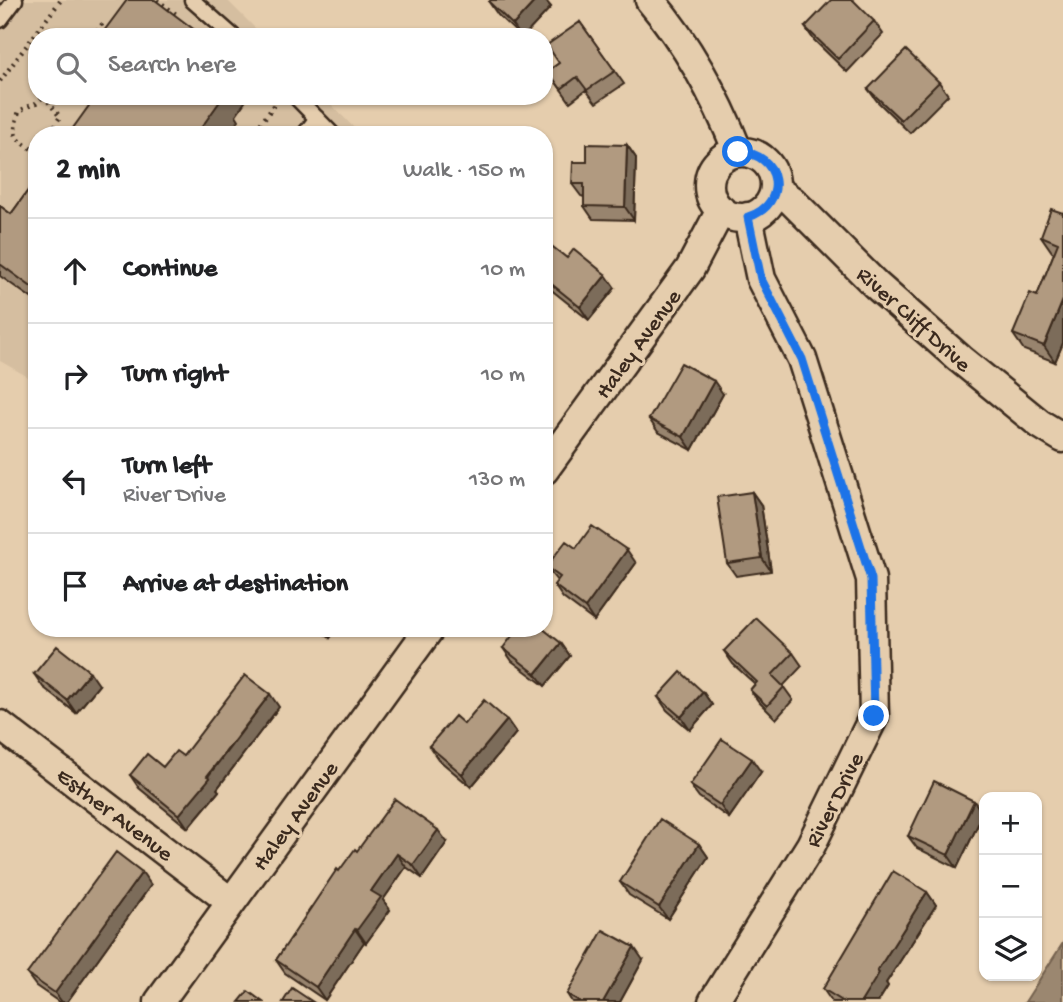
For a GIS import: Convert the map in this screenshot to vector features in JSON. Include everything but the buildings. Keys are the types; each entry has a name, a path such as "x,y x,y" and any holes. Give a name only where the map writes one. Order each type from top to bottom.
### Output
{"street":[{"path":"650,0 706,79 738,152"},
{"path":"738,152 747,152 764,160 774,175 775,189 768,206 761,212 735,214 712,197 710,176 722,158 738,152"},
{"name":"River Cliff Drive","path":"775,189 791,200 876,285 960,359 1040,424 1063,438"},
{"name":"Haley Avenue","path":"553,458 690,269 735,214"},
{"name":"River Drive","path":"713,1002 811,845 874,716 871,579 802,359 761,279 735,214"},
{"name":"Haley Avenue","path":"159,1002 423,637"},
{"name":"Esther Avenue","path":"0,725 231,902"}],"lane":[{"path":"0,20 15,0"},
{"path":"192,0 224,28"},
{"path":"304,105 325,126"},
{"path":"310,126 317,117"}],"path":[{"path":"40,28 61,0"},
{"path":"99,28 103,23"},
{"path":"0,81 28,44"},
{"path":"28,146 16,138 14,131 19,111 32,105"},
{"path":"51,105 60,117 54,126"},
{"path":"259,126 275,105"}],"shaded area":[{"path":"0,0 227,0 255,28 28,28 28,105 332,105 352,126 28,126 28,377 0,361"},
{"path":"1063,943 1063,1002 1025,1002 1039,981 1042,981 1042,976"}],"route":[{"path":"738,152 760,157 770,167 775,179 774,193 768,206 748,217 761,279 802,359 871,579 874,716"}]}
